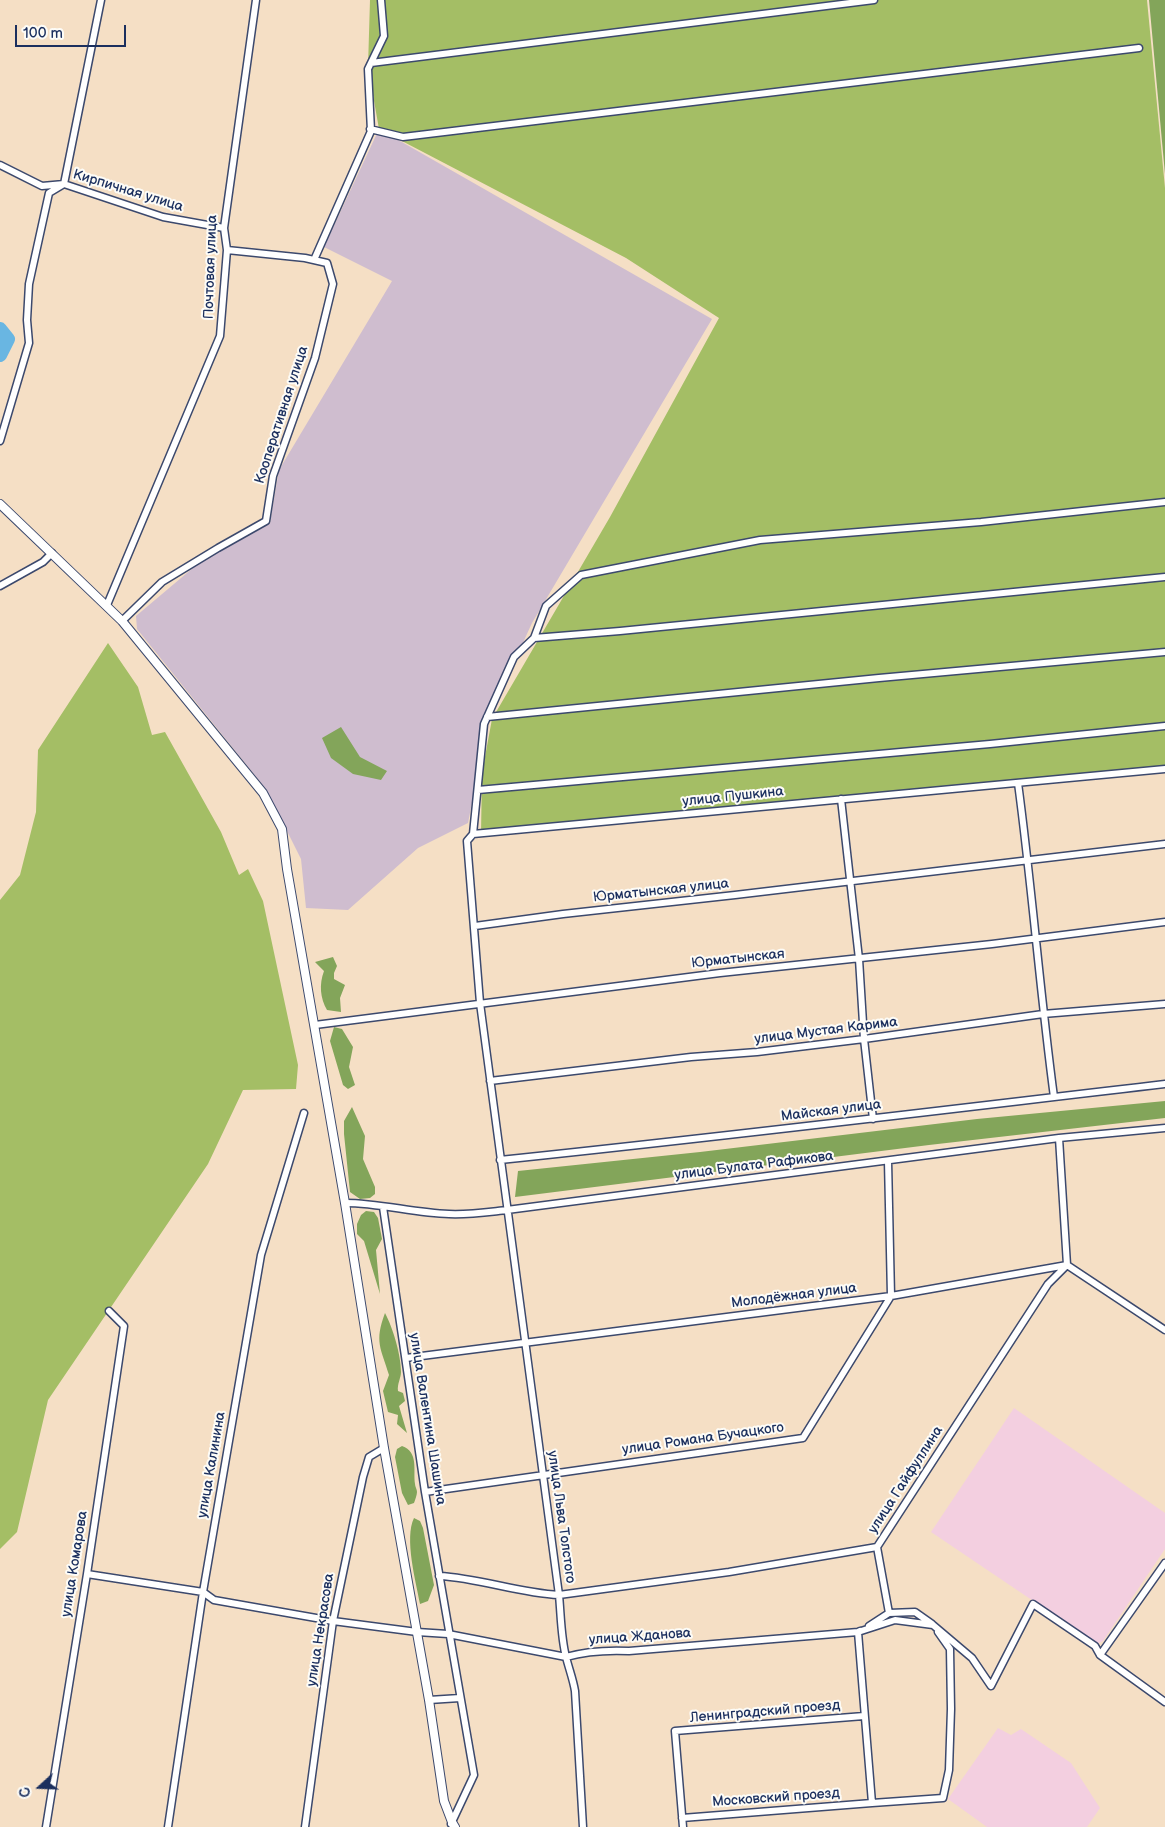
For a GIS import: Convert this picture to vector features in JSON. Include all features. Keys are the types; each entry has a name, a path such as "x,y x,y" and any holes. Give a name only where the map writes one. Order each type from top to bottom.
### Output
{"street":[{"path":"0,441 29,343 27,320 29,284 49,192 64,184 102,0"},
{"name":"Почтовая улица","path":"107,605 220,336 227,250 224,228 256,0"},
{"path":"227,250 314,260 364,150 370,129 368,69 384,36 381,0"},
{"path":"371,63 874,0"},
{"path":"370,129 403,137 1139,48"},
{"name":"Кирпичная улица","path":"0,165 42,186 64,184 163,218 224,228"},
{"name":"Кооперативная улица","path":"122,621 162,582 266,521 273,476 315,358 333,284 327,263 314,260"},
{"path":"480,1002 467,841 473,834 484,724 514,657 534,638 546,606 581,575 760,540 981,522 1165,502"},
{"path":"0,504 122,621 263,794 282,828 346,1203 384,1448 417,1632 444,1801 453,1825"},
{"path":"0,586 43,562 52,553"},
{"path":"534,638 1165,577"},
{"path":"487,717 1165,652"},
{"path":"478,790 999,743 1165,726"},
{"name":"улица Пушкина","path":"473,834 1165,769"},
{"path":"1018,783 1054,1097"},
{"path":"841,799 859,958 864,1040 873,1119"},
{"name":"Юрматынская улица","path":"475,926 563,914 1165,844"},
{"name":"Юрматынская","path":"315,1025 480,1002 720,973 1036,939 1165,922"},
{"name":"улица Льва Толстого","path":"480,1002 566,1658 575,1691 583,1827"},
{"name":"улица Мустая Карима","path":"490,1081 691,1057 864,1040 1043,1014 1165,1004"},
{"name":"Майская улица","path":"500,1160 873,1119 1165,1084"},
{"name":"улица Калинина","path":"168,1827 203,1592 260,1255 304,1113"},
{"name":"улица Булата Рафикова","path":"346,1203 365,1203 383,1207 450,1214 507,1210 1059,1138 1165,1128"},
{"path":"1059,1138 1067,1266 1165,1330"},
{"path":"888,1161 891,1296"},
{"name":"улица Валентина Шашина","path":"383,1207 448,1634 474,1775 453,1825"},
{"name":"Молодёжная улица","path":"406,1358 891,1296 1067,1266"},
{"name":"улица Гайфуллина","path":"439,1576 462,1577 538,1594 559,1595 729,1572 876,1548 1048,1284 1067,1266"},
{"name":"улица Романа Бучацкого","path":"426,1492 803,1438 891,1296"},
{"name":"улица Комарова","path":"46,1827 87,1574 124,1326 110,1311"},
{"name":"улица Некрасова","path":"305,1827 333,1621 363,1477 369,1458 384,1448"},
{"path":"876,1548 889,1613"},
{"path":"1100,1655 1165,1563"},
{"name":"улица Жданова","path":"87,1574 203,1592 214,1600 333,1621 448,1634 566,1658 583,1653 608,1650 629,1651 858,1632 895,1620 933,1625"},
{"path":"933,1625 972,1658 991,1686 1033,1604 1095,1646 1100,1655 1165,1702"},
{"name":"Московский проезд","path":"682,1818 943,1798 949,1770 950,1650 933,1625 915,1612 889,1613 858,1632"},
{"path":"858,1632 872,1803"},
{"path":"428,1700 460,1698"},
{"name":"Ленинградский проезд","path":"683,1827 675,1731 864,1716"}],"shaded area":[{"path":"379,129 712,319 532,623 488,719 468,823 418,848 348,910 306,908 301,859 266,789 137,629 136,616 200,562 238,538 270,523 279,470 392,281 324,247"},
{"path":"1014,1408 1165,1513 1165,1549 1103,1641 1097,1644 931,1532"},
{"path":"998,1728 1011,1735 1021,1729 1071,1763 1100,1808 1087,1827 987,1827 948,1799"}],"green space":[{"path":"370,0 1147,0 1165,188 1165,767 481,834 482,773 492,719 610,517 719,318 626,258 379,129 368,67"},
{"path":"1149,0 1165,0 1165,174"},
{"path":"108,643 138,687 152,735 165,732 221,832 239,875 248,869 263,901 298,1065 296,1089 243,1090 208,1164 48,1400 17,1532 0,1549 0,900 20,875 36,812 38,750"},
{"path":"341,727 360,757 387,771 381,780 353,774 331,758 322,738"},
{"path":"333,957 337,966 334,979 345,985 340,998 341,1012 327,1010 321,991 324,971 315,962"},
{"path":"334,1027 342,1029 353,1047 349,1067 355,1085 348,1089 343,1085 330,1041"},
{"path":"1165,1101 1165,1118 929,1145 515,1197 518,1171 700,1152 977,1119"},
{"path":"352,1107 365,1136 363,1159 375,1187 375,1194 370,1198 360,1199 350,1192 344,1121"},
{"path":"366,1211 374,1212 378,1218 382,1239 376,1250 380,1294 364,1241 357,1234 357,1224 361,1215"},
{"path":"385,1313 394,1334 400,1358 401,1372 398,1391 403,1393 405,1401 399,1406 407,1433 397,1424 398,1415 388,1412 383,1391 389,1375 379,1338"},
{"path":"402,1446 411,1452 413,1457 417,1490 414,1503 408,1505 402,1493 395,1457 397,1449"},
{"path":"414,1518 420,1521 423,1528 434,1585 428,1601 420,1604 410,1548 411,1527"}],"waterway":[{"path":"0,329 8,339 0,355"}]}
